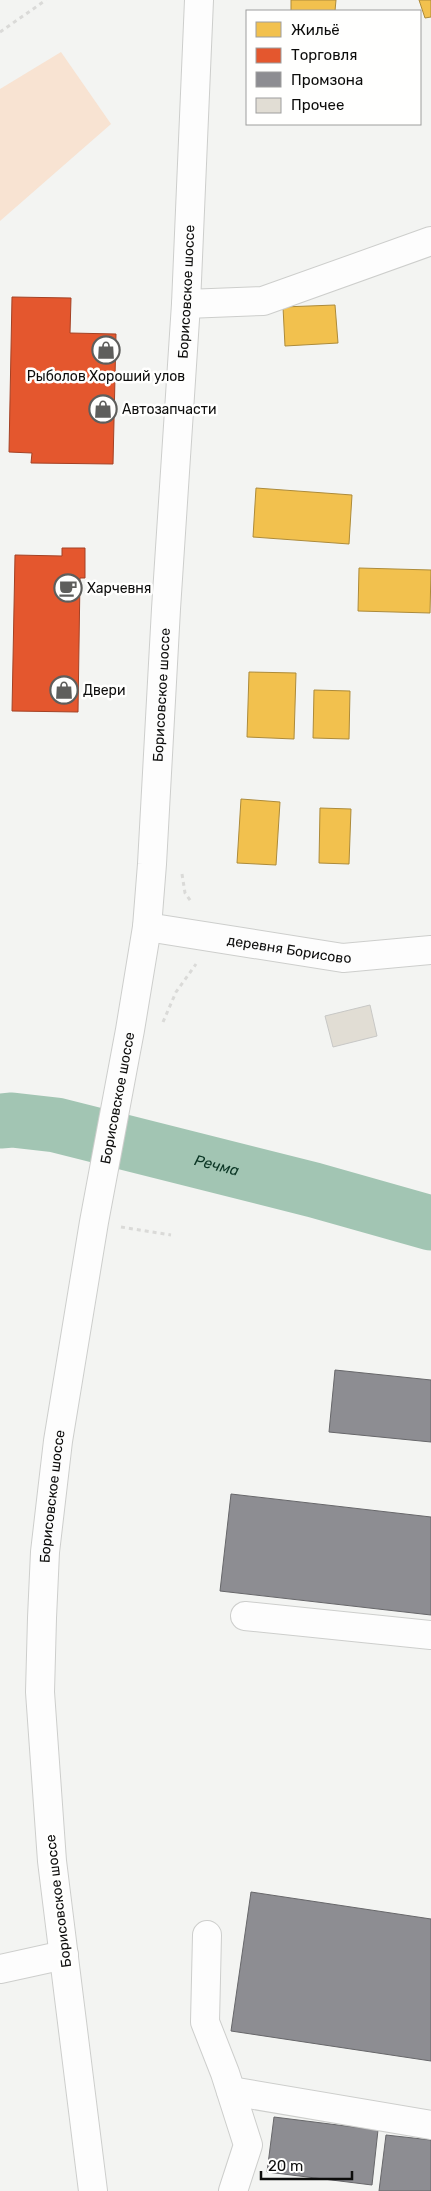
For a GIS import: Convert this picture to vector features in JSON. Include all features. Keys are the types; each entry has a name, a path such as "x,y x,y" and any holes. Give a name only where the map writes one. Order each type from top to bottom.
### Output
{"main road":[{"name":"Борисовское шоссе","path":"93,2191 46,1802 40,1692 45,1552 58,1441 95,1217 147,927 186,304 199,0"},
{"path":"186,304 263,300 431,241"},
{"name":"деревня Борисово","path":"147,927 344,958 431,950"},
{"path":"245,1616 431,1635"},
{"path":"207,1934 205,2022 231,2091 248,2145 233,2191"},
{"path":"0,1969 64,1955"},
{"path":"231,2091 431,2125"}],"path":[{"path":"0,32 46,0"},
{"path":"161,1026 176,992 216,938 203,922 185,893 181,864"},
{"path":"119,1236 121,1227 171,1236"}],"shaded area":[{"path":"61,52 111,124 0,221 0,89"}],"building: Жильё":[{"path":"291,0 336,0 335,10 291,10"},
{"path":"419,0 431,0 431,17 425,18"},
{"path":"335,305 338,343 285,346 283,307"},
{"path":"256,488 352,495 349,544 253,537"},
{"path":"359,568 431,570 430,613 358,611"},
{"path":"249,672 296,673 294,739 247,737"},
{"path":"314,690 350,691 349,739 313,738"},
{"path":"241,799 280,802 276,865 237,863"},
{"path":"320,808 351,809 349,864 319,863"}],"building: Торговля":[{"path":"12,297 71,298 70,333 116,334 113,464 31,463 32,453 9,452"},
{"path":"62,548 85,548 85,578 80,578 78,712 12,711 15,555 62,556"}],"building: Промзона":[{"path":"335,1370 431,1380 431,1442 329,1432"},
{"path":"231,1494 431,1517 431,1615 220,1591"},
{"path":"251,1892 431,1919 431,2061 231,2031"},
{"path":"274,2117 378,2130 372,2185 267,2172"},
{"path":"386,2135 431,2140 431,2191 379,2191"}],"building: Прочее":[{"path":"370,1005 377,1036 333,1047 325,1016"}],"waterway":[{"name":"Речма","path":"0,1121 12,1120 56,1125 314,1190 431,1223"}],"place":[{"name":"Рыболов Хороший улов","path":"106,350"},
{"name":"Автозапчасти","path":"103,409"},
{"name":"Харчевня","path":"68,588"},
{"name":"Двери","path":"64,690"}]}
